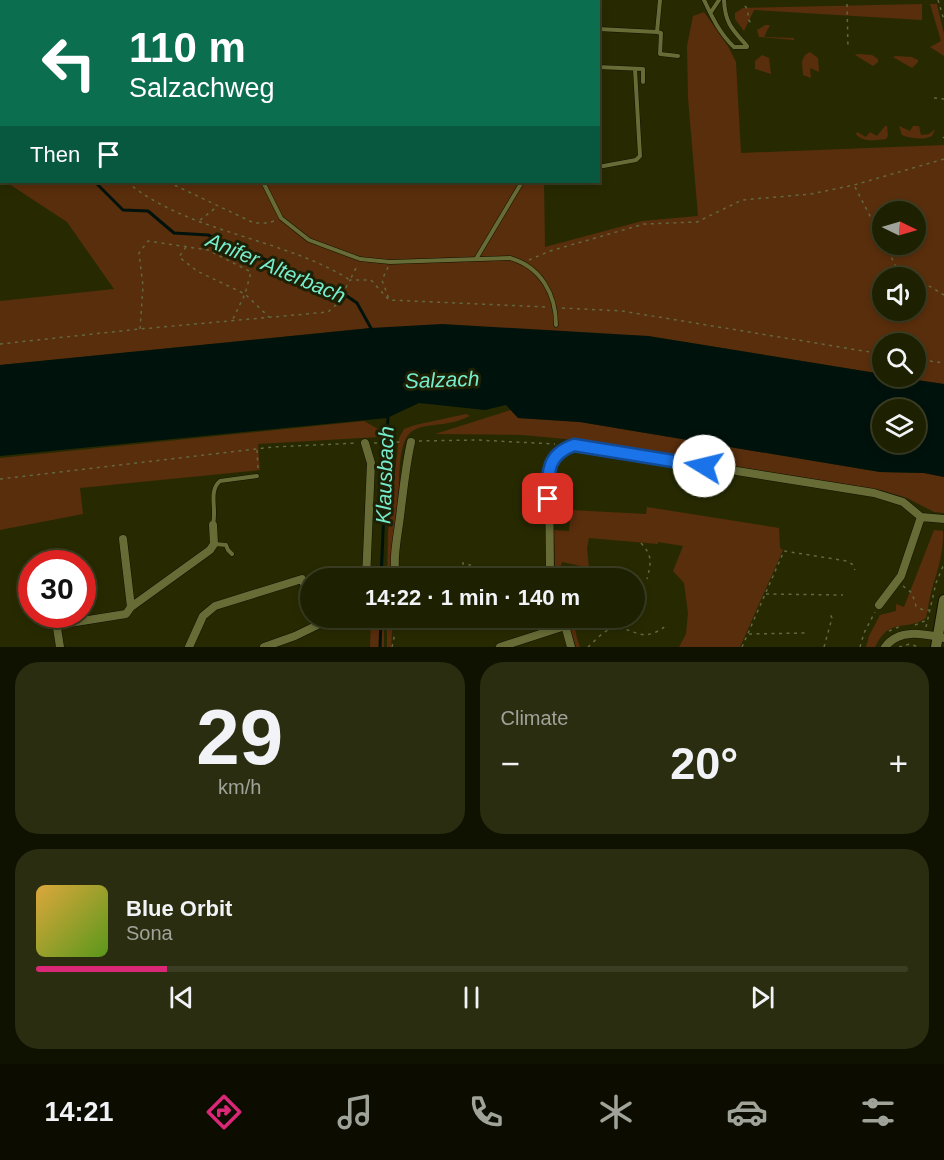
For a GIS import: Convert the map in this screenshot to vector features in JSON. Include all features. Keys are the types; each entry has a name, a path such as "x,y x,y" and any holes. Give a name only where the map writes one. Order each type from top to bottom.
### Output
{"main road":[{"path":"939,641 944,600"}],"street":[{"path":"394,568 405,469 411,442"},
{"path":"365,443 371,463 366,568"},
{"path":"551,568 549,469 561,449 574,445 874,493 903,502 921,517 944,519"},
{"path":"879,605 898,582 921,517"},
{"path":"96,618 126,614 131,607 210,550 214,544 213,525"},
{"path":"123,539 131,607"},
{"path":"189,647 203,616 215,606 300,580"},
{"path":"58,628 60,647"},
{"path":"264,647 304,628"},
{"path":"500,647 549,628"},
{"path":"566,628 571,647"},
{"path":"885,647 890,640 901,634 939,641"}],"lane":[{"path":"657,32 660,0"},
{"path":"704,0 718,28 727,40 734,47 747,47 729,26 724,0"},
{"path":"711,12 719,0"},
{"path":"600,29 661,33 660,54 678,56"},
{"path":"600,67 643,69 643,82"},
{"path":"600,167 636,160 640,156 635,69"},
{"path":"264,183 281,218 309,240 360,259 390,262 510,258 524,262 549,287 556,308 556,325"},
{"path":"476,260 521,183"},
{"path":"213,525 216,514 214,496 216,484 220,481 257,476"},
{"path":"214,544 226,544 232,554"}],"path":[{"path":"938,0 944,20"},
{"path":"848,4 848,48"},
{"path":"745,6 748,10 748,20 751,23"},
{"path":"934,98 944,99"},
{"path":"524,262 550,251 644,224 697,222 742,200 811,194 854,185 944,159"},
{"path":"128,183 146,197 199,221 327,266 350,280 371,280 389,300 622,311 872,352"},
{"path":"170,183 254,223 268,224 281,218"},
{"path":"854,185 872,220"},
{"path":"199,221 219,205"},
{"path":"140,329 143,286 139,253 148,241 208,250 251,272 245,294 232,322"},
{"path":"186,246 180,257 196,271 245,294 270,318"},
{"path":"0,344 328,312 337,304 360,259"},
{"path":"389,300 382,279 390,262"},
{"path":"926,284 944,295"},
{"path":"926,361 944,363"},
{"path":"0,479 257,449 380,442 477,440 574,445"},
{"path":"257,449 259,468 257,476"},
{"path":"640,543 649,552 647,579"},
{"path":"742,647 784,551 847,561 855,570"},
{"path":"463,562 463,564 471,565"},
{"path":"928,620 936,583 944,564"},
{"path":"898,582 912,593 916,606 930,610"},
{"path":"766,594 843,595"},
{"path":"860,647 864,633 879,605"},
{"path":"824,647 832,618 830,614"},
{"path":"658,637 667,625"},
{"path":"588,647 606,631 619,629 626,632"},
{"path":"393,647 394,633"},
{"path":"748,634 808,633"},
{"path":"899,647 907,644 918,647"}],"shaded area":[{"path":"922,4 922,20 754,10 744,31 735,19 735,13 743,8"},
{"path":"930,4 937,4 944,34 944,56 930,47 941,41"},
{"path":"704,12 728,46 736,62 741,153 944,145 944,384 926,381 926,333 872,333 872,372 648,336 371,328 0,365 0,301 114,289 67,222 8,183 544,183 545,247 642,221 698,216 688,98 687,46 693,16"},
{"path":"770,25 764,37 794,38 794,40 759,37 757,30"},
{"path":"810,52 818,58 819,72 810,68 811,78 803,75 802,61"},
{"path":"762,55 769,58 771,74 755,69 755,61"},
{"path":"855,55 872,55 878,59 878,62 873,66"},
{"path":"893,57 912,57 918,62 912,68"},
{"path":"887,126 888,136 886,139 866,140 856,134 857,132 866,137 870,132 877,136"},
{"path":"899,126 910,131 913,126 919,126 921,135 929,134 935,129 932,136 917,138 902,135"},
{"path":"511,410 519,418 580,422 880,472 924,473 944,477 944,513 934,512 907,498 881,490 565,439 523,435 435,434"},
{"path":"466,414 470,416 454,422 417,428 405,440 401,457 393,568 387,568 388,531 399,438 404,429"},
{"path":"364,421 378,429 379,437 258,444 260,470 80,488 83,514 0,530 0,458"},
{"path":"647,507 779,528 780,548 783,550 740,647 679,647 686,634 688,613 684,583 673,571 683,546 658,542 658,544 589,538 587,548 589,568 562,562 560,568 555,567 554,530 569,531 571,510 646,514"},
{"path":"934,530 943,531 943,544 926,618 919,622 892,628 886,631 875,647 866,647 880,615 896,611 896,604 904,607"},
{"path":"371,628 384,628 384,647 370,647"},
{"path":"387,628 392,628 391,647 387,647"},
{"path":"570,628 575,628 580,647 576,647"}],"water":[{"name":"Salzach","path":"442,324 648,336 872,372 872,387 926,387 926,381 944,384 944,477 924,473 880,472 580,422 518,418 506,405 485,410 419,403 387,418 0,456 0,365 371,328"}],"waterway":[{"name":"Anifer Alterbach","path":"96,183 123,210 148,211 174,233 208,235 341,292 357,303 372,330"},
{"name":"Klausbach","path":"381,568 388,416"},
{"name":"Klausbach","path":"380,647 381,628"}],"route":[{"path":"548,499 549,469 554,458 561,449 574,445 704,466"}]}
